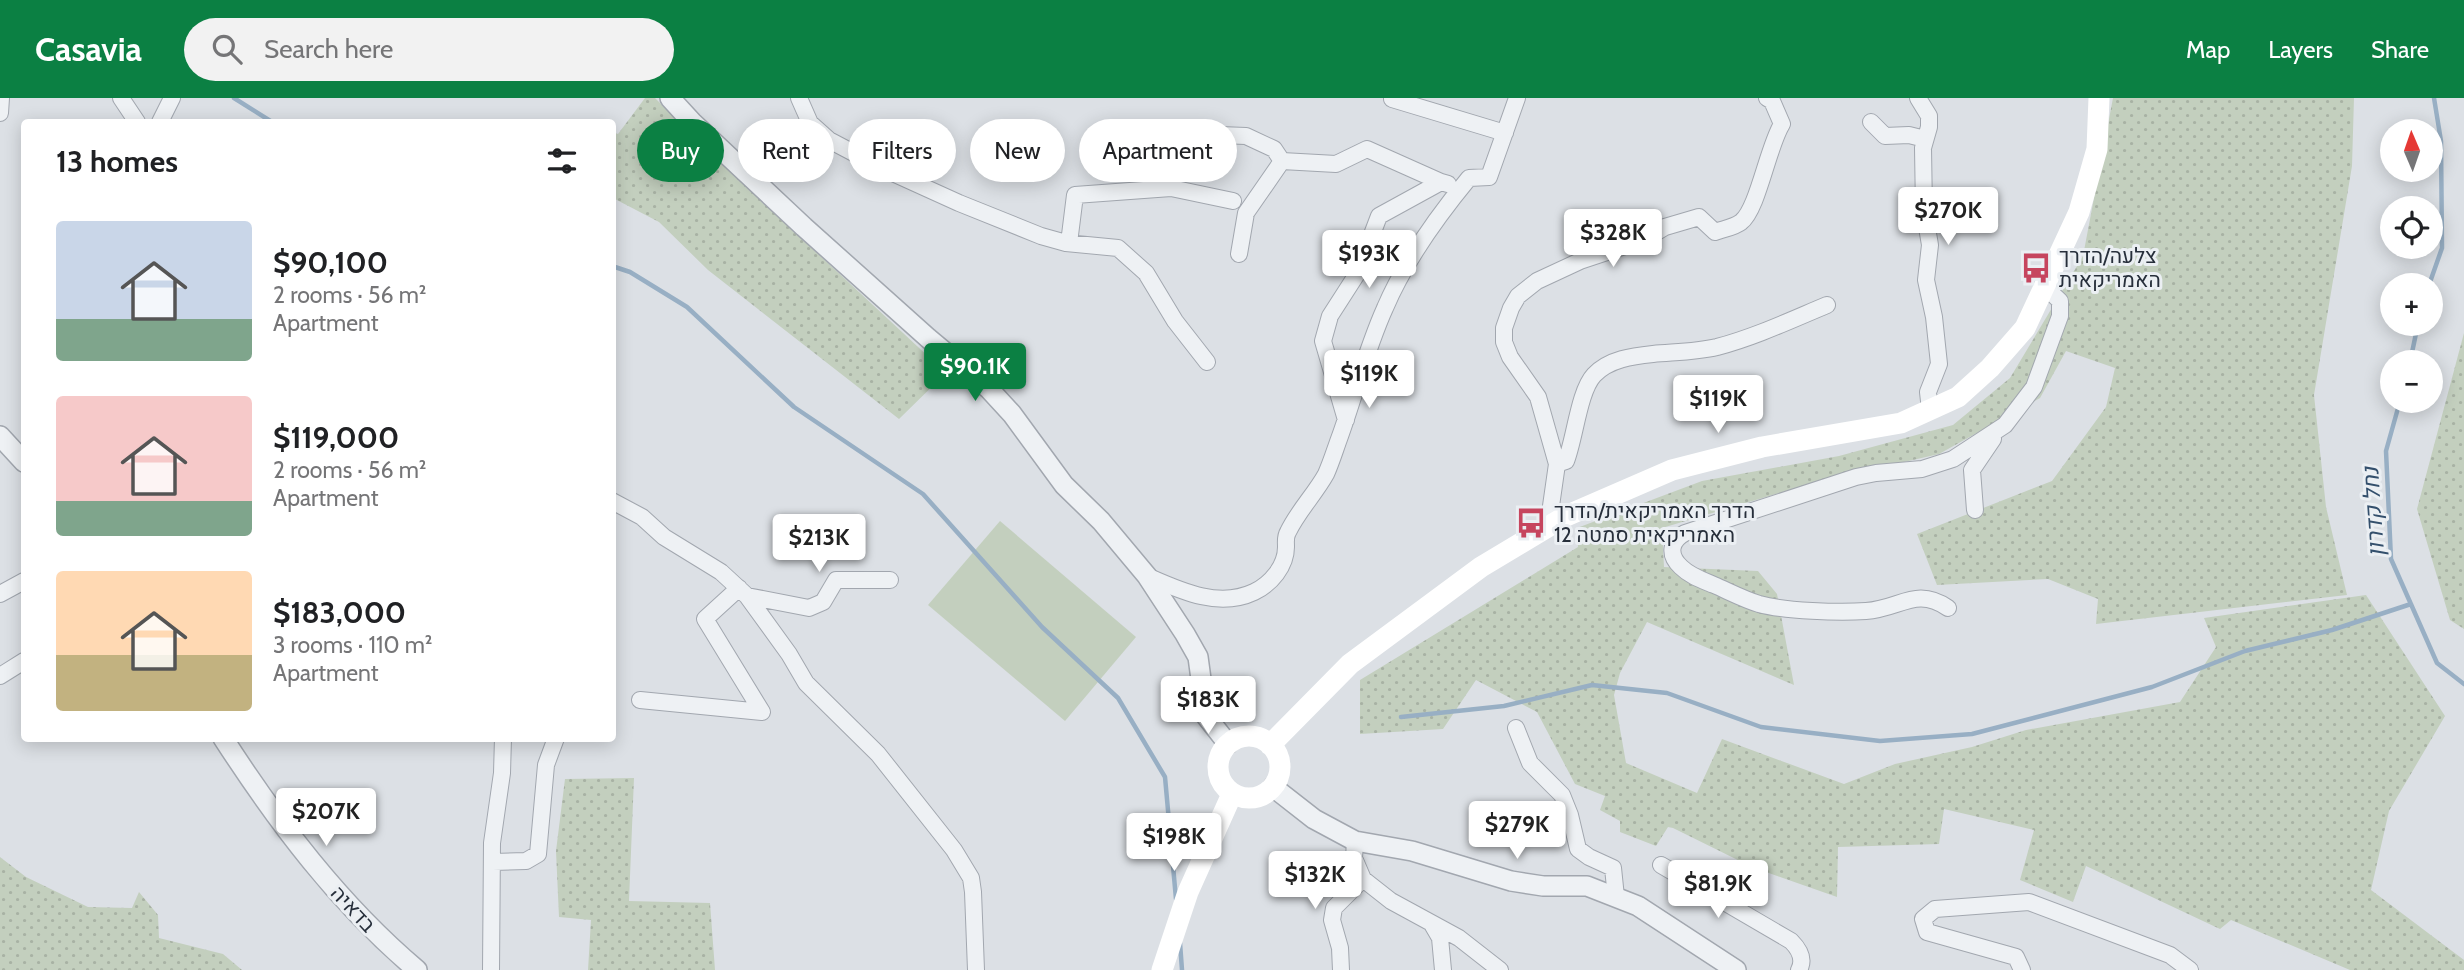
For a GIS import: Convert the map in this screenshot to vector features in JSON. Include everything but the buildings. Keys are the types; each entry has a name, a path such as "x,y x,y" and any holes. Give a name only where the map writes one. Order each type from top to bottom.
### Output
{"main road":[{"path":"1270,745 1350,664 1481,567 1566,516 1672,470 1762,447 1900,423 1958,397 1990,368 2025,328 2079,212 2097,149 2099,98"},
{"path":"1244,737 1262,740 1270,745 1279,761 1278,779 1273,787 1258,797 1232,794 1220,779 1218,770 1218,761 1228,744 1244,737"},
{"path":"1161,970 1188,892 1232,794"}],"street":[{"path":"0,113 1,98"},
{"path":"121,98 135,119"},
{"path":"162,119 172,98"},
{"path":"670,98 804,227 989,389 1012,414 1064,485 1101,522 1147,576 1198,657 1206,716 1228,744"},
{"path":"799,98 810,123 829,140 884,169 1041,236 1069,243 1118,248 1146,273 1175,321 1207,362"},
{"path":"1147,576 1187,593 1237,598 1255,592 1271,580 1284,564 1286,535 1326,473 1385,306 1413,253 1460,189 1469,178 1489,177 1517,98"},
{"path":"1548,527 1557,464 1538,397 1510,356 1504,342 1504,328 1511,308 1518,296 1537,281 1580,261 1643,240 1665,227 1699,218 1715,232 1742,221 1756,197 1774,136 1782,124 1773,101 1767,98"},
{"path":"1918,98 1929,116 1925,139 1924,210 1930,245 1926,280 1934,317 1939,364 1928,392 1930,410"},
{"path":"1392,99 1505,133"},
{"path":"1871,122 1885,136 1909,135 1925,139"},
{"path":"1237,136 1246,136 1274,149 1282,161"},
{"path":"1282,161 1336,164 1367,149 1460,189"},
{"path":"1239,254 1246,213 1282,161"},
{"path":"1346,420 1323,341 1329,316 1357,274 1379,216 1441,182"},
{"path":"1069,243 1075,195 1171,188 1233,201"},
{"path":"1975,510 1972,470 1983,450 2034,387 2060,316 2060,301 2044,286"},
{"path":"1557,464 1566,461 1572,447 1586,388 1594,375 1609,364 1630,357 1715,347 1752,337 1827,305"},
{"path":"1948,608 1936,599 1925,597 1868,611 1782,609 1756,603 1687,573 1675,562 1673,543 1685,533 1856,477 1923,469 1954,459 2005,425"},
{"path":"0,436 21,459"},
{"path":"616,503 642,517 664,537 721,572 743,592 789,654 806,683 878,754 954,850 971,878 976,970"},
{"path":"640,700 762,712 705,619 743,592 809,608 823,602 836,580 890,580"},
{"path":"0,594 21,584"},
{"path":"0,676 21,663"},
{"path":"1516,728 1530,763 1562,795 1578,849 1613,867 1616,897"},
{"name":"בדאיה","path":"226,742 258,793 299,848 385,944 416,970"},
{"path":"491,970 492,843 502,773 503,742"},
{"path":"493,862 526,861 538,854 546,765 554,742"},
{"path":"1273,787 1314,819 1354,841 1412,851 1511,881 1543,886 1587,886 1616,897 1638,906 1736,970"},
{"path":"1354,841 1354,858 1363,879 1391,901 1459,938 1500,970"},
{"path":"1661,865 1791,942 1801,957 1799,970"},
{"path":"1341,970 1340,948 1332,920 1334,908 1363,879"},
{"path":"2022,970 2016,957 1927,932 1923,919 1935,909 2029,902 2170,955 2190,970"},
{"path":"1433,926 1440,938 1443,970"}],"green space":[{"path":"645,98 655,98 676,119 637,119 637,182 724,182 724,166 946,373 899,419 708,270 659,222 616,200 616,133"},
{"path":"2113,98 2354,98 2352,166 2314,395 2326,507 2347,595 2096,624 2098,599 2048,579 1937,585 1917,534 2052,481 2106,407 2115,368 2066,351 2040,398 1939,454 1813,483 1662,528 1664,567 1758,571 1777,594 1794,685 1647,622 1620,673 1614,695 1626,763 1697,793 1722,739 1844,784 1895,764 1972,747 2026,730 2180,702 2216,647 2204,618 2366,595 2445,716 2389,811 2371,890 2464,960 2464,970 2350,970 2231,920 2220,929 2086,866 2073,902 2020,880 2034,830 1944,809 1939,844 1838,847 1837,897 1752,867 1673,828 1668,827 1656,846 1620,832 1620,821 1600,810 1605,796 1575,784 1537,712 1476,680 1443,729 1360,734 1360,680 1578,547 1577,528 1702,481 1839,456 1953,425 2010,378 2083,256"},
{"path":"2464,333 2464,629 2450,620 2417,509"},
{"path":"1000,521 1136,637 1065,721 928,605"},
{"path":"634,778 629,901 710,903 715,970 588,970 591,920 559,917 556,851 565,779"},
{"path":"0,857 26,877 88,907 132,908 139,892 158,915 159,938 223,954 242,970 0,970"}],"waterway":[{"path":"234,98 267,119"},
{"name":"נחל קדרון","path":"2433,273 2442,248 2441,141 2434,98"},
{"path":"616,267 630,272 687,307 794,407 923,494 1042,627 1118,698 1165,777 1176,899"},
{"name":"נחל קדרון","path":"2413,350 2415,336"},
{"name":"נחל קדרון","path":"2397,413 2386,451 2391,559 2437,663 2464,684"},
{"path":"1401,717 1504,706 1592,685 1667,693 1761,727 1880,741 1972,734 2152,687 2245,651 2332,630 2411,604"},
{"path":"1180,943 1182,970"}],"place":[{"name":"צלעה/הדרך האמריקאית","path":"2036,268"},
{"name":"הדרך האמריקאית/הדרך האמריקאית סמטה 12","path":"1531,523"}]}
